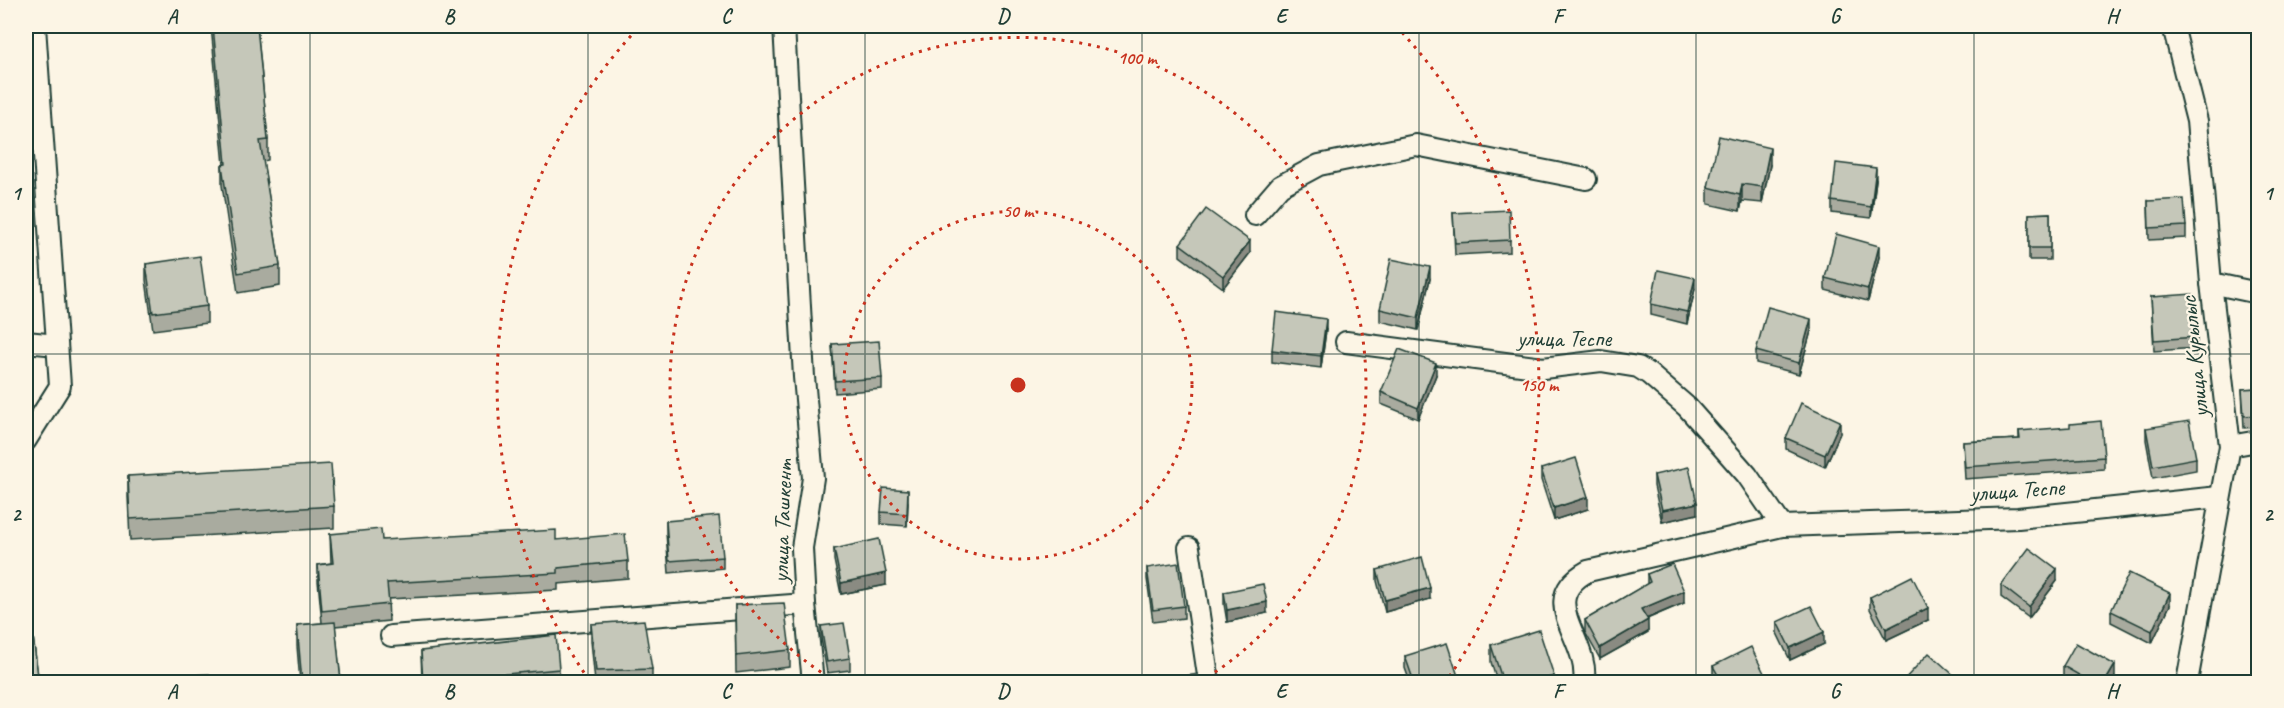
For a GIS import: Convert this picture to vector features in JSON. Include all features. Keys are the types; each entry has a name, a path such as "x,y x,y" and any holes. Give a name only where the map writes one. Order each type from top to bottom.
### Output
{"street":[{"path":"26,440 60,386 35,26"},
{"name":"улица Ташкент","path":"391,636 806,604 802,548 813,478 803,354 784,26"},
{"name":"улица Курылыс","path":"2173,26 2197,121 2211,283 2230,446 2187,682"},
{"path":"1255,215 1280,186 1319,165 1416,145 1586,179"},
{"path":"2211,283 2259,293"},
{"path":"26,342 57,345"},
{"name":"улица Теспе","path":"1346,342 1543,369 1601,361 1638,367 1687,407 1747,475 1782,526"},
{"path":"2230,446 2259,441"},
{"name":"улица Теспе","path":"1584,682 1585,673 1580,649 1565,612 1563,599 1567,588 1575,578 1588,571 1782,526 2018,518 2219,497"},
{"path":"1190,548 1209,682"},
{"path":"806,604 813,682"}],"building":[{"path":"213,26 257,26 268,140 260,141 280,266 238,273 222,165 226,164"},
{"path":"1719,136 1770,148 1762,187 1742,184 1740,195 1708,187"},
{"path":"1836,163 1876,168 1871,207 1832,201"},
{"path":"2184,199 2186,226 2149,228 2148,201"},
{"path":"1206,209 1250,241 1223,276 1180,244"},
{"path":"1509,210 1510,240 1455,243 1453,213"},
{"path":"2050,213 2050,248 2029,248 2029,214"},
{"path":"1836,234 1879,246 1868,289 1825,278"},
{"path":"200,256 207,306 153,313 146,264"},
{"path":"1391,259 1430,267 1418,318 1380,309"},
{"path":"1658,270 1695,278 1687,312 1651,304"},
{"path":"2193,294 2197,337 2154,340 2151,297"},
{"path":"1768,307 1811,319 1799,363 1756,351"},
{"path":"1276,312 1326,319 1321,356 1272,350"},
{"path":"879,341 882,378 835,381 832,344"},
{"path":"1399,349 1436,363 1418,408 1381,392"},
{"path":"2259,388 2259,415 2244,416 2242,389"},
{"path":"1801,403 1840,421 1825,455 1786,438"},
{"path":"2101,421 2104,457 1965,467 1963,442 2020,439 2019,431 2070,427 2070,424"},
{"path":"2189,421 2196,458 2153,466 2146,428"},
{"path":"1576,458 1588,497 1554,508 1541,469"},
{"path":"331,464 334,506 130,519 128,476"},
{"path":"1689,467 1697,503 1662,510 1654,475"},
{"path":"883,488 908,490 907,514 881,512"},
{"path":"719,516 723,557 669,561 666,521"},
{"path":"381,529 382,540 556,530 556,540 625,534 628,561 558,568 558,573 387,583 389,604 322,611 318,565 333,563 330,534"},
{"path":"879,539 886,573 841,583 834,549"},
{"path":"2029,548 2057,569 2029,607 2001,585"},
{"path":"1422,557 1430,588 1385,600 1377,570"},
{"path":"1178,563 1184,606 1153,610 1147,568"},
{"path":"1672,564 1684,591 1641,609 1648,620 1600,648 1585,620 1650,582 1647,574"},
{"path":"2129,573 2170,593 2152,631 2111,611"},
{"path":"1912,576 1928,608 1886,629 1870,597"},
{"path":"26,581 38,676 26,678"},
{"path":"1263,584 1267,602 1227,610 1224,592"},
{"path":"784,603 790,650 736,656 735,605"},
{"path":"1811,606 1824,632 1790,648 1777,622"},
{"path":"644,620 652,669 596,671 591,624"},
{"path":"335,622 341,682 302,682 297,625"},
{"path":"844,623 850,658 827,662 821,626"},
{"path":"1539,630 1554,676 1534,682 1503,682 1491,645"},
{"path":"556,635 559,669 423,682 421,651"},
{"path":"1447,643 1460,682 1414,682 1405,656"},
{"path":"2076,643 2115,665 2105,682 2091,682 2063,666"},
{"path":"1751,647 1767,679 1759,682 1722,682 1713,666"},
{"path":"1929,653 1958,679 1955,682 1902,682"},
{"path":"209,674 209,682 157,682 157,677"},
{"path":"1198,674 1200,682 1172,682 1171,678"}]}
